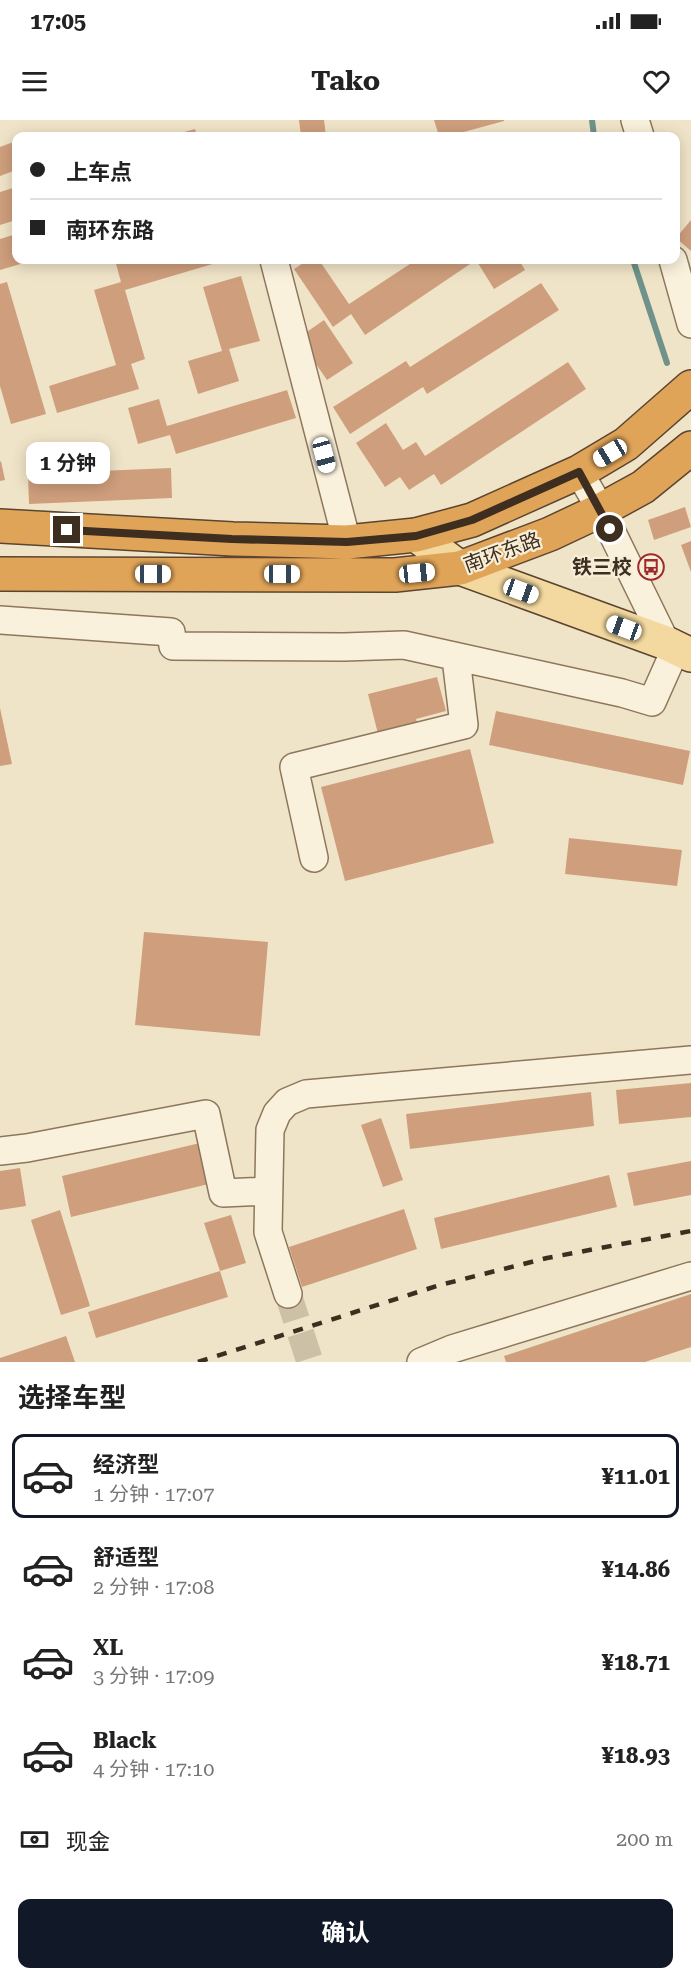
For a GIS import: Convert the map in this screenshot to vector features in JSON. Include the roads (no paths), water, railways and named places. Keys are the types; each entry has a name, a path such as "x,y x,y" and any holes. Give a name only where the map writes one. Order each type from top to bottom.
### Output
{"highway":[{"name":"南环东路","path":"0,526 222,539 347,542 416,536 472,520 579,472 626,444 691,387"},
{"name":"南环东路","path":"0,574 395,575 460,568 550,534 601,510 643,487 691,448"}],"main road":[{"path":"416,536 460,568 678,649"}],"lane":[{"path":"275,264 347,542"},
{"path":"674,264 691,324"},
{"path":"0,620 171,632 173,646 404,645 622,693 652,702 678,649 579,472"},
{"path":"314,858 294,767 465,725 456,658"},
{"path":"288,1294 268,1232 270,1130 277,1113 287,1102 306,1094 691,1060"},
{"path":"0,1151 27,1148 206,1114 223,1194 268,1191"},
{"path":"421,1362 464,1346 691,1276"}],"waterway":[{"path":"592,120 594,132"},
{"path":"634,264 667,363"}],"tunnel":[{"path":"288,1294 310,1362"}],"railway":[{"path":"198,1362 440,1285 547,1258 691,1231"}],"place":[{"name":"铁三校","path":"651,567"}]}
